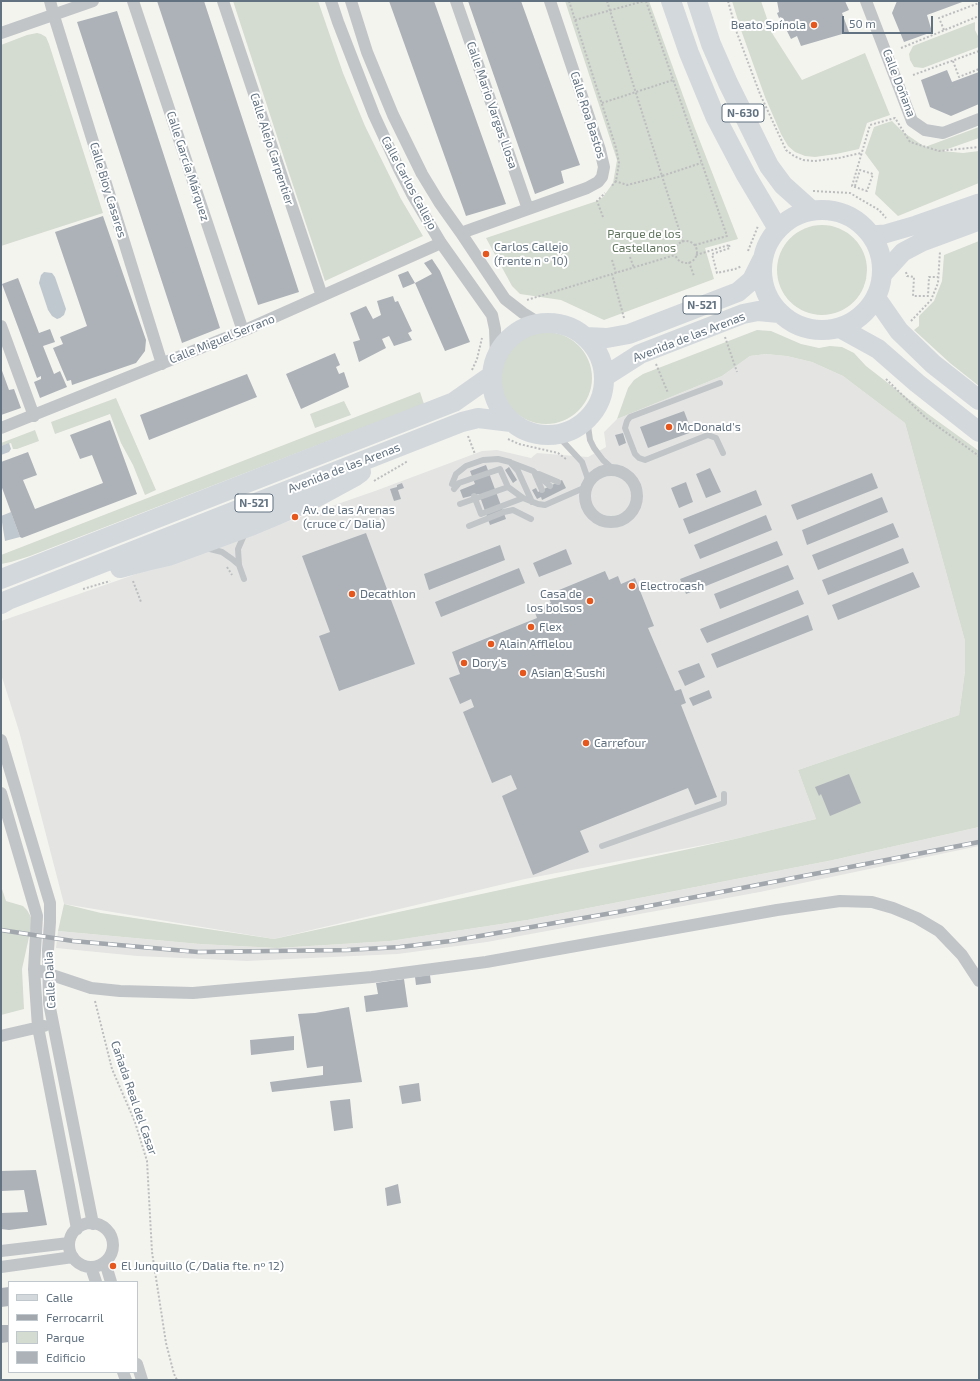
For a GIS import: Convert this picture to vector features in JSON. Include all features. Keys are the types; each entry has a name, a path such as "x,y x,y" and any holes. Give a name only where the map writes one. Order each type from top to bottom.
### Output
{"highway":[{"name":"N-630","path":"671,1 689,53 715,116 769,225"},
{"name":"N-630","path":"697,1 714,51 769,166 783,185 810,202"},
{"path":"810,202 828,210 844,214 859,223 871,234 878,247 882,260 882,275 876,298 866,311 854,321 840,328 825,330 809,329 793,323 779,313 768,298 762,279 751,261 768,244 769,225 793,217 810,202"},
{"name":"Avenida de las Arenas","path":"586,337 607,338 629,334 738,292 752,280 751,261"},
{"path":"876,298 899,331 933,364 979,400"},
{"name":"Avenida de las Arenas","path":"604,377 640,354 743,314 758,311 779,313"},
{"path":"496,356 506,340 521,329 539,323"},
{"name":"N-521","path":"496,356 491,376 493,393 509,430 525,430 540,435 556,434 573,429 587,419 597,407 603,392 604,377 602,362 599,355 586,337 572,328 556,323 539,323"},
{"path":"840,328 878,349 917,383 979,432"},
{"name":"Avenida de las Arenas","path":"1,579 454,402 491,376"},
{"name":"Avenida de las Arenas","path":"1,604 81,571 462,422 478,418 509,430"},
{"path":"81,571 108,572 192,548 308,502 354,477 388,451"}],"main road":[{"path":"871,234 886,234 979,203"},
{"path":"882,275 903,252 922,242 979,221"}],"street":[{"name":"Calle Bioy Casares","path":"50,1 162,364"},
{"path":"1,32 54,16 93,1"},
{"name":"Calle García Márquez","path":"133,1 243,332"},
{"name":"Calle Alejo Carpentier","path":"223,1 322,296"},
{"name":"Calle Carlos Callejo","path":"332,1 338,22 374,115 413,196 441,243 492,315 495,329 496,356"},
{"name":"Calle Carlos Callejo","path":"351,1 367,52 393,115 408,147 439,202 461,232 500,292 513,305 539,323"},
{"name":"Calle Mario Vargas Llosa","path":"456,1 528,209"},
{"name":"Calle Roa Bastos","path":"461,232 587,188 598,182 602,177 604,167 600,150 550,1"},
{"name":"Calle Doñana","path":"866,1 912,121 925,130 943,133 979,119"},
{"name":"Calle Miguel Serrano","path":"1,428 243,332 441,243"},
{"path":"1,326 34,416"},
{"path":"614,470 628,476 636,488 636,505 632,512 621,521 606,522 598,520 592,515 585,503 584,496 587,484 600,472 614,470"},
{"name":"Calle Dalia","path":"1,740 50,903 48,950 49,1003 94,1224"},
{"name":"Calle Dalia","path":"1,793 37,916 34,969 38,1027 70,1186 77,1229"},
{"path":"34,969 92,988 120,991 193,993 372,977 486,962 777,910 840,901 872,902 917,918 939,931 962,955 979,981"},
{"path":"1,1036 53,1024"},
{"path":"94,1224 106,1229 112,1240 111,1252 105,1262 98,1266 91,1267 79,1264 73,1257 69,1248 69,1242 77,1229 83,1225 94,1224"},
{"path":"1,1251 69,1242"},
{"path":"1,1267 73,1257"},
{"path":"105,1262 111,1281"},
{"path":"91,1267 96,1281"},
{"path":"138,1367 142,1380"}],"lane":[{"path":"720,383 630,417 625,428 636,454 639,458 645,460 708,436 716,438 723,453"},
{"path":"587,419 590,440 594,448 603,460 614,470"},
{"path":"556,434 582,462 587,484 545,505 523,498 508,486 500,469 469,483 453,486 456,474 466,466 490,459 510,462 558,482"},
{"path":"510,462 518,471 532,502"},
{"path":"533,471 550,486"},
{"path":"533,471 542,490"},
{"path":"460,504 508,486"},
{"path":"476,497 481,514 523,498"},
{"path":"469,526 513,510 531,519"},
{"path":"244,579 239,565 238,549 245,533 253,524"},
{"path":"192,548 205,548 222,552 239,565"},
{"path":"602,846 724,803 724,794"}],"path":[{"path":"569,1 616,148 619,163 616,182 597,201 603,217"},
{"path":"607,1 683,242"},
{"path":"575,20 645,1 727,236 695,245 688,241 678,244 675,255 677,258 682,262 689,262 696,256 729,245 730,248 712,254 716,273 735,269 751,261 751,242 769,225"},
{"path":"728,1 737,33 760,94 786,150 803,160 814,161 839,158 861,153"},
{"path":"944,30 939,18 979,2"},
{"path":"901,48 979,16"},
{"path":"913,75 979,51"},
{"path":"953,61 959,77 979,69"},
{"path":"602,103 673,80"},
{"path":"855,186 860,170 874,174 867,191 852,186 870,125 895,118"},
{"path":"971,148 979,145"},
{"path":"602,177 627,185 662,176 702,162"},
{"path":"810,202 814,190 850,193 879,210 888,221"},
{"path":"695,245 696,256"},
{"path":"908,324 931,300 938,283 940,250 933,253"},
{"path":"903,252 907,276 914,277 913,296 928,296 929,277 938,277"},
{"path":"513,305 675,255"},
{"path":"630,257 634,268"},
{"path":"612,260 616,273"},
{"path":"689,262 694,276"},
{"path":"612,274 624,318"},
{"path":"720,323 737,372"},
{"path":"471,372 477,359 482,334"},
{"path":"651,350 672,401"},
{"path":"883,376 926,418 979,456"},
{"path":"509,430 519,444 558,453 568,461"},
{"path":"472,435 468,436 473,449"},
{"path":"133,581 141,602"},
{"name":"Cañada Real del Casar","path":"92,988 112,1069 135,1122 147,1162 152,1252 166,1343 177,1380"}],"shaded area":[{"path":"44,272 52,273 55,277 66,309 64,315 57,319 52,316 48,310 39,283 41,275"},
{"path":"766,354 787,356 812,362 843,376 905,423 965,641 965,671 959,715 798,770 816,819 735,839 525,879 274,939 64,904 19,731 1,674 1,621 375,491 482,451 497,450 531,458 537,453 588,457 606,447 604,432 617,419 722,376 750,356"},
{"path":"9,443 11,449 9,452 1,455 1,446"},
{"path":"11,512 20,537 5,541 1,516"},
{"path":"979,827 979,846 760,892 487,942 398,954 247,961 137,956 56,948 58,931 200,944 277,948 390,941 527,920 833,860"}],"green space":[{"path":"233,1 318,1 343,73 365,126 401,199 423,236 325,281"},
{"name":"Parque de los Castellanos","path":"565,1 649,1 694,126 738,239 705,248 714,279 604,320 561,300 520,294 512,286 486,238 597,201 603,197 613,183 617,160"},
{"path":"732,1 761,1 772,33 802,80 865,53 890,115 867,123 859,149 815,157 805,156 795,152 788,146 781,134 765,97"},
{"path":"975,22 975,30 979,38 979,47 923,68 914,67 910,60 909,54 913,46"},
{"path":"37,33 46,37 49,44 103,213 1,246 1,45 27,35"},
{"path":"892,121 903,132 925,147 979,127 979,138 942,151 963,153 979,151 979,183 898,216 875,194 879,172 865,153 874,127"},
{"path":"822,225 839,229 854,238 863,253 867,270 863,287 854,302 839,311 822,315 805,311 790,302 781,287 777,270 781,253 790,238 805,229"},
{"path":"979,241 979,386 950,363 914,330 919,326 919,316 934,301 942,281 944,255"},
{"path":"757,330 771,331 801,344 819,348 830,346 842,347 854,353 866,366 979,451 979,827 833,860 527,920 390,941 277,948 200,944 58,931 64,904 101,913 274,939 735,839 816,819 798,770 959,715 965,671 965,641 905,423 843,376 812,362 787,356 766,354 750,356 722,376 617,419 628,388 634,380 643,374"},
{"path":"546,332 563,336 578,346 588,361 592,378 588,395 578,410 563,420 546,424 529,420 514,410 504,395 500,378 504,361 514,346 529,336"},
{"path":"420,392 424,404 30,556 1,564 1,555"},
{"path":"116,398 156,490 145,495 133,465 121,443 110,414 55,434 51,422"},
{"path":"344,401 351,415 315,428 310,414"},
{"path":"35,430 39,441 17,449 13,449 11,443 1,446 1,443"},
{"path":"1,886 6,901 23,906 27,910 31,917 31,928 22,969 24,1009 1,1015"}],"building":[{"path":"157,1 204,1 299,292 258,305"},
{"path":"389,1 434,1 506,204 466,216"},
{"path":"468,1 521,1 580,165 561,171 564,183 535,194"},
{"name":"Beato Spínola","path":"777,1 845,1 849,10 842,13 849,32 801,46 797,36 791,39 785,27 782,28 781,23 783,22 777,13 779,12"},
{"path":"897,1 965,1 927,15 932,32 904,42 892,13"},
{"path":"117,11 220,328 182,343 77,22"},
{"path":"947,70 952,82 979,72 979,104 951,116 930,107 921,80"},
{"path":"103,216 146,340 145,351 136,363 72,385 71,380 67,381 53,348 63,344 60,337 87,326 55,232"},
{"path":"432,259 440,271 470,342 445,351 415,283 432,274 424,263"},
{"path":"408,271 415,283 403,288 398,275"},
{"path":"18,278 39,333 50,329 55,342 43,346 54,374 60,371 67,387 40,398 34,382 41,379 41,376 37,378 2,284"},
{"path":"393,296 395,302 398,301 412,331 408,333 412,340 394,346 389,336 382,339 386,348 359,362 353,342 360,340 350,313 366,306 373,319 381,315 377,301"},
{"path":"335,353 340,365 336,367 339,374 344,372 349,387 301,409 286,374"},
{"path":"1,368 9,390 14,389 21,408 1,415"},
{"path":"247,374 257,397 149,440 140,415"},
{"path":"684,411 692,432 648,448 640,427"},
{"path":"110,420 137,494 22,538 20,537 1,485 1,462 28,452 37,475 23,480 35,509 103,483 92,455 80,459 70,435"},
{"path":"623,433 626,443 619,446 615,435"},
{"path":"486,465 506,519 490,525 479,494 463,498 460,490 475,484 470,471"},
{"path":"509,467 517,480 513,483 505,470"},
{"path":"710,468 721,492 706,498 696,474"},
{"path":"872,473 878,488 797,520 791,505"},
{"path":"562,480 566,488 542,500 541,497 537,499 532,490 536,488 538,492"},
{"path":"686,482 693,502 679,508 671,488"},
{"path":"402,483 404,488 398,490 401,499 394,501 390,489 397,487 397,485"},
{"path":"756,490 762,505 689,534 683,519"},
{"path":"882,497 888,512 807,545 802,530"},
{"path":"766,515 772,530 700,559 694,545"},
{"path":"893,523 899,537 818,570 812,555"},
{"name":"Decathlon","path":"366,533 415,664 339,691 319,636 330,632 302,556"},
{"path":"777,541 783,555 686,594 680,579"},
{"path":"500,545 505,560 429,590 424,574"},
{"path":"903,548 909,563 828,595 822,580"},
{"path":"566,549 572,564 539,577 533,563"},
{"path":"788,565 794,579 720,609 714,594"},
{"path":"519,568 525,583 441,617 435,602"},
{"name":"Carrefour","path":"605,571 609,580 618,576 621,584 635,578 654,626 648,628 675,691 681,689 686,703 681,705 717,797 695,805 688,788 580,831 589,852 533,875 502,796 517,789 511,775 492,783 463,712 474,707 471,699 460,704 449,678 460,674 452,652 537,618 534,610 551,603 547,595"},
{"path":"913,572 920,587 838,620 832,605"},
{"path":"798,590 804,604 707,643 700,629"},
{"path":"808,615 813,630 717,668 711,654"},
{"path":"699,663 705,677 685,686 678,671"},
{"path":"709,690 712,698 693,706 689,698"},
{"path":"849,774 861,803 830,816 821,794 819,796 815,787"},
{"path":"430,975 431,983 416,985 415,977"},
{"path":"404,979 408,1007 366,1012 364,996 378,994 376,983"},
{"path":"349,1007 362,1082 272,1092 270,1082 323,1075 323,1066 307,1068 298,1014 315,1013"},
{"path":"294,1036 294,1050 251,1055 250,1040"},
{"path":"419,1083 421,1101 402,1104 399,1086"},
{"path":"350,1099 353,1128 334,1131 330,1101"},
{"path":"36,1170 47,1225 9,1230 1,1229 1,1213 28,1212 24,1190 1,1191 1,1171"},
{"path":"398,1184 401,1203 387,1206 385,1188"},
{"path":"8,1287 8,1306 1,1307 1,1288"},
{"path":"1,1325 8,1325 8,1342 1,1343"}],"railway":[{"path":"1,930 73,941 198,952 347,950 400,947 451,941 618,912 979,842"}],"place":[{"name":"Beato Spínola","path":"814,25"},
{"name":"Carlos Callejo (frente n º 10)","path":"486,254"},
{"name":"McDonald's","path":"669,427"},
{"name":"Av. de las Arenas (cruce c/ Dalia)","path":"295,517"},
{"name":"Electrocash","path":"632,586"},
{"name":"Decathlon","path":"352,594"},
{"name":"Casa de los bolsos","path":"590,601"},
{"name":"Flex","path":"531,627"},
{"name":"Alain Afflelou","path":"491,644"},
{"name":"Dory's","path":"464,663"},
{"name":"Asian & Sushi","path":"523,673"},
{"name":"Carrefour","path":"586,743"},
{"name":"El Junquillo (C/Dalia fte. nº 12)","path":"113,1266"}]}
